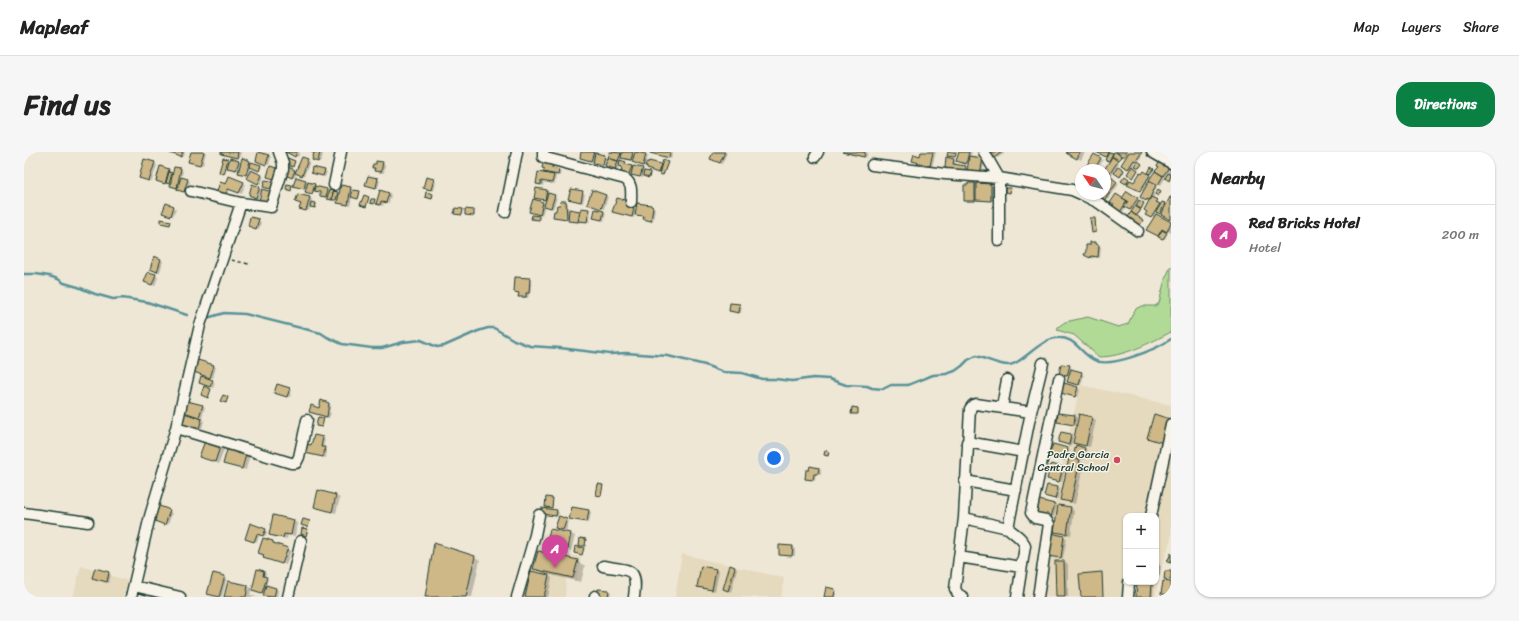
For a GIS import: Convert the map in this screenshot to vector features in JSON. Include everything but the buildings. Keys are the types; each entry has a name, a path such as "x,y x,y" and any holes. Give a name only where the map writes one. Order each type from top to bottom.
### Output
{"street":[{"path":"191,190 241,203 271,207 273,205 283,169 283,163 277,152"},
{"path":"334,185 341,152"},
{"path":"505,212 516,152"},
{"path":"543,152 543,157 546,158 625,179 631,186 631,202"},
{"path":"984,152 999,178 999,241"},
{"path":"1152,152 1171,163"},
{"path":"872,165 945,174 999,178 1075,191"},
{"path":"1093,200 1138,231"},
{"path":"131,597 151,510 176,428 200,325 241,203"},
{"path":"1008,528 1031,412 1043,363"},
{"path":"1038,597 1049,524 1046,520 1035,518 1031,513 1059,379"},
{"path":"1002,407 1007,380"},
{"path":"963,597 958,594 955,589 964,518 970,409 976,404 1031,412"},
{"path":"176,428 291,463 296,463 299,457 307,420"},
{"path":"1152,513 1171,424"},
{"path":"967,442 1024,452"},
{"path":"965,481 1016,490"},
{"path":"24,513 88,522"},
{"path":"518,597 539,515"},
{"path":"964,518 1008,528 1024,542 1025,546 1017,597"},
{"path":"288,597 301,541"},
{"path":"959,557 1021,567"},
{"path":"603,566 630,572 634,576 636,583 634,597"},
{"path":"1128,597 1129,585"},
{"path":"134,586 180,597"}],"path":[{"path":"222,258 249,264"}],"shaded area":[{"name":"Padre Garcia Central School","path":"1080,385 1171,405 1171,539 1159,579 1159,513 1123,513 1123,585 1158,585 1155,597 1040,597 1051,519"},
{"path":"536,548 581,557 576,581 566,578 565,597 524,597"},
{"path":"682,554 784,578 781,597 675,597"},
{"path":"81,566 128,581 123,597 73,597"}],"green space":[{"path":"1171,266 1171,332 1127,352 1099,357 1074,335 1057,330 1058,327 1065,322 1088,317 1118,327 1128,324 1137,308 1142,306 1155,306 1159,303 1165,279"}],"waterway":[{"path":"24,274 49,276 95,294 113,299 122,298 147,302 187,315"},
{"path":"207,318 224,313 245,314 321,333 342,344 372,348 382,348 403,342 421,340 437,347 444,346 478,331 494,328 514,340 530,346 610,354 626,353 668,356 705,365 723,372 742,373 762,379 792,381 813,378 829,379 846,385 867,386 883,389 891,385 908,385 933,375 946,374 955,371 968,360 976,356 1000,364 1013,364 1043,343 1056,338 1068,339 1089,357 1101,362 1111,362 1133,357 1155,348 1171,339"}],"place":[{"name":"Padre Garcia Central School","path":"1117,460"},
{"name":"Red Bricks Hotel","path":"555,568"}]}
